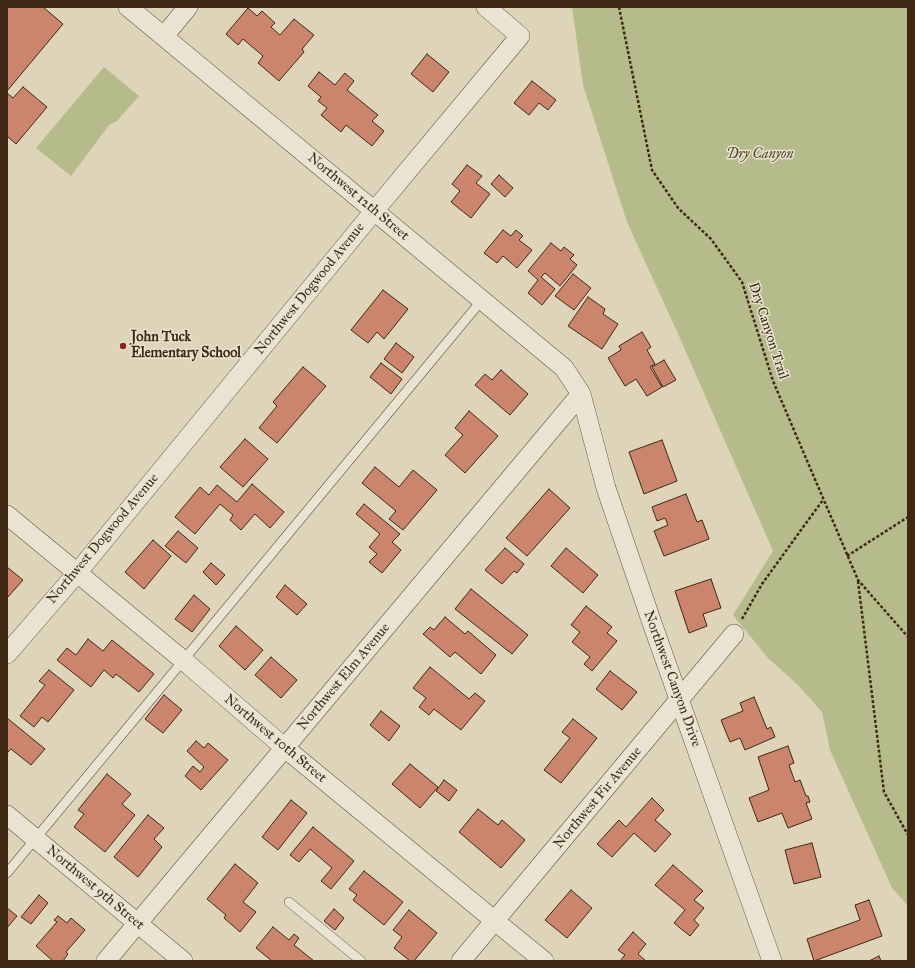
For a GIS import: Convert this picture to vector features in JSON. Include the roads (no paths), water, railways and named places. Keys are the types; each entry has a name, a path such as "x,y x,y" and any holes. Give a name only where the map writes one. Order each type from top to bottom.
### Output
{"street":[{"name":"Northwest 12th Street","path":"128,7 564,368 581,394"},
{"path":"164,36 188,7"},
{"name":"Northwest Dogwood Avenue","path":"7,654 77,573 374,210 520,36 486,7"},
{"name":"Northwest Canyon Drive","path":"581,394 606,488 652,623 772,961"},
{"name":"Northwest Elm Avenue","path":"106,961 581,394"},
{"name":"Northwest 10th Street","path":"7,515 183,660 285,748 544,961"},
{"name":"Northwest Fir Avenue","path":"461,961 734,634"},
{"name":"Northwest 9th Street","path":"7,815 183,961"}],"lane":[{"path":"7,873 482,300"},
{"path":"289,902 361,961"}],"place":[{"name":"John Tuck Elementary School","path":"123,346"}],"park label":[{"name":"Dry Canyon","path":"760,155"}]}
